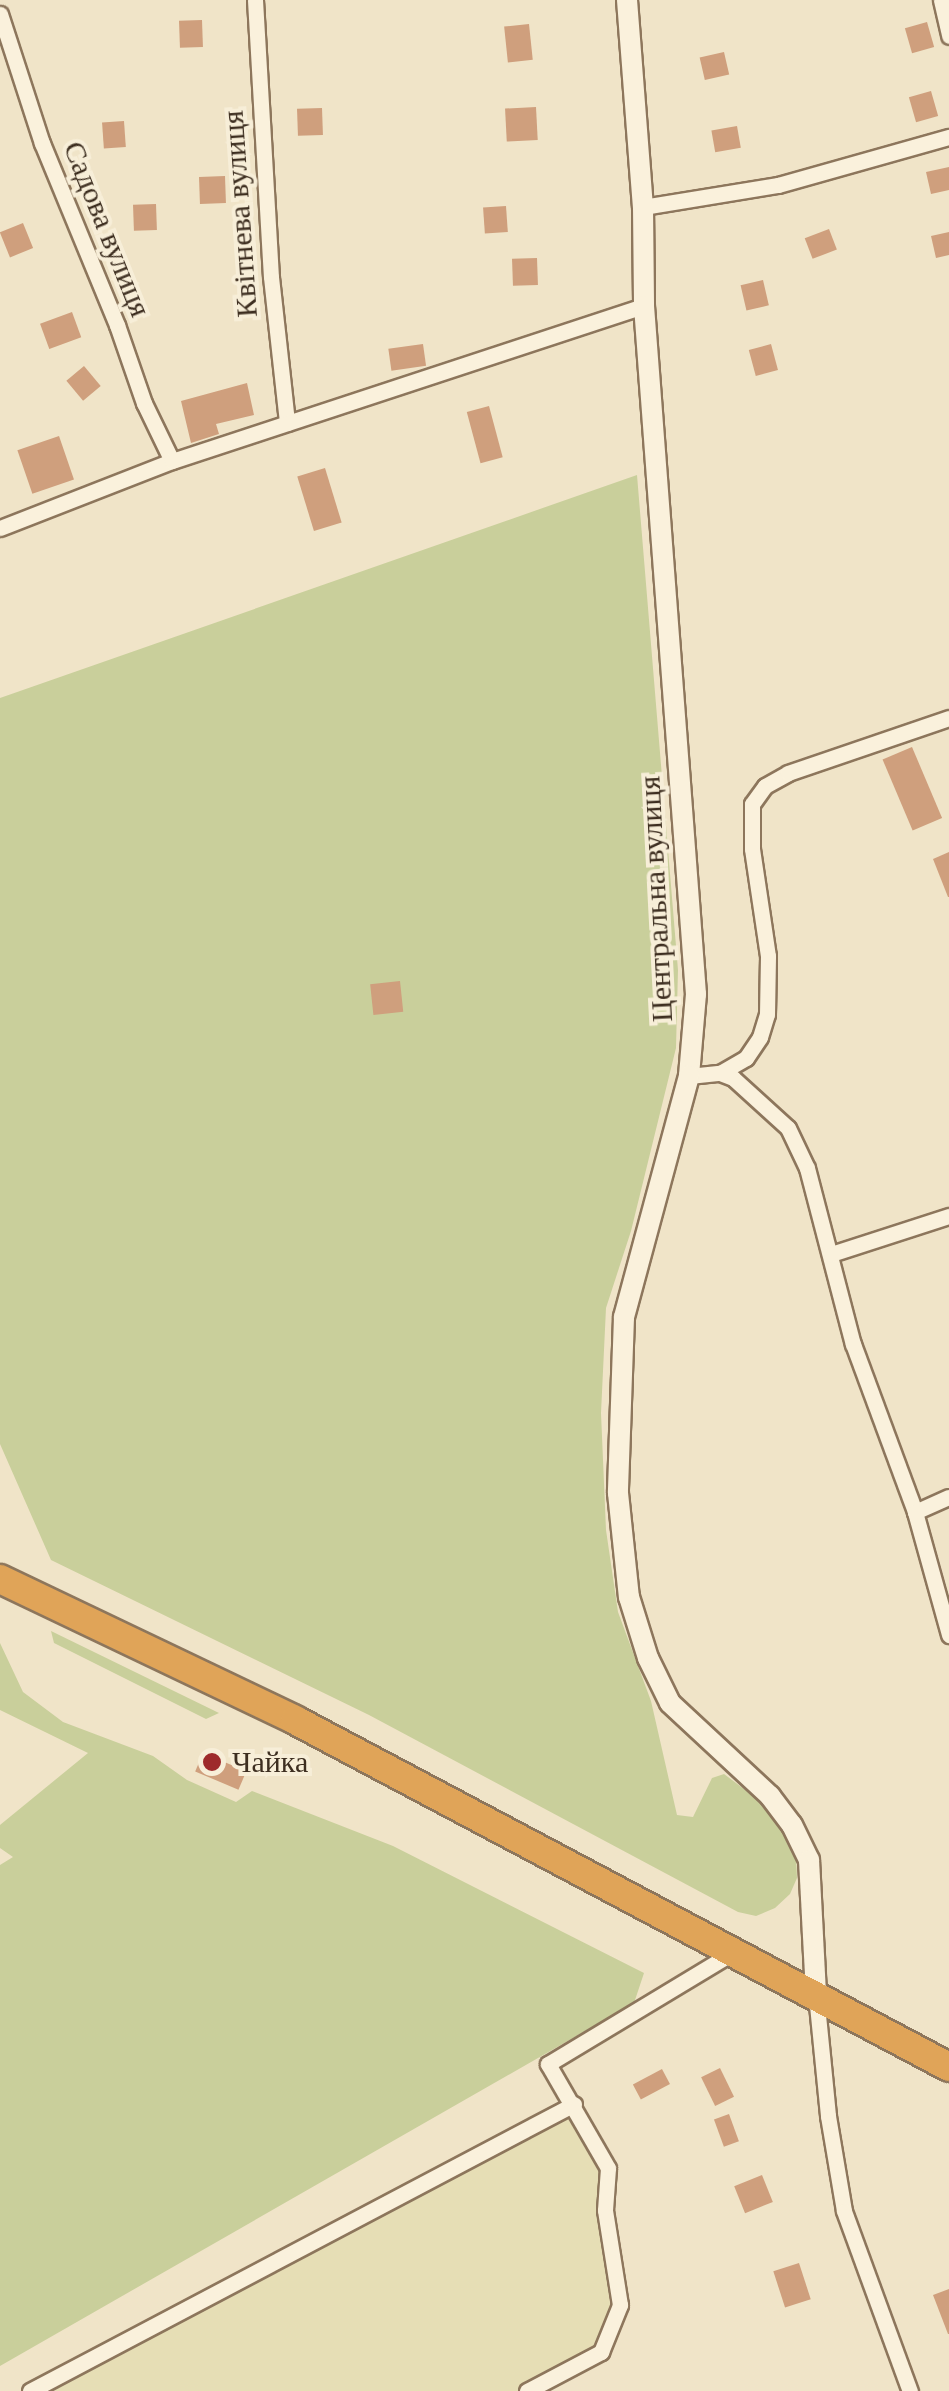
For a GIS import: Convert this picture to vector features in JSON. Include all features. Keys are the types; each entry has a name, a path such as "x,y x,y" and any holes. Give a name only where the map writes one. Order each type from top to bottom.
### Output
{"highway":[{"path":"0,1579 295,1720 949,2067"}],"street":[{"name":"Квітнева вулиця","path":"255,0 271,277 287,423"},
{"name":"Центральна вулиця","path":"626,0 643,206 644,306 696,994 688,1076 624,1317 618,1386 618,1493 629,1596 648,1658 670,1704 770,1796 792,1825 809,1860 816,1995"},
{"path":"941,0 949,36"},
{"name":"Садова вулиця","path":"0,14 42,143 117,324 144,403 172,461"},
{"path":"643,206 778,185 949,136"},
{"path":"0,528 172,461 644,306"},
{"path":"720,1074 746,1058 760,1037 767,1014 768,956 752,849 752,804 765,786 788,773 949,718"},
{"path":"688,1076 720,1074 733,1078 788,1128 807,1168 853,1344 915,1512 949,1635"},
{"path":"831,1254 949,1216"},
{"path":"915,1512 949,1497"},
{"path":"528,2391 601,2352 620,2306 605,2210 608,2168 548,2064 735,1951"},
{"path":"816,1995 828,2116 844,2210 910,2391"},
{"path":"30,2391 574,2104"}],"shaded area":[{"path":"574,2104 608,2168 620,2305 601,2352 527,2391 30,2391"}],"green space":[{"path":"637,475 678,970 676,1048 631,1231 606,1308 601,1413 606,1530 618,1612 651,1701 677,1815 693,1817 712,1778 724,1774 752,1795 779,1825 796,1856 797,1878 790,1894 775,1908 756,1916 738,1912 369,1715 51,1560 0,1444 0,698"},
{"path":"51,1631 219,1713 206,1719 54,1643"},
{"path":"0,1643 23,1692 63,1722 153,1756 187,1780 236,1802 252,1791 393,1846 644,1973 634,2003 0,2366 0,1865 13,1857 0,1848 0,1825 88,1753 0,1710"}],"building":[{"path":"202,20 203,47 180,48 179,21"},
{"path":"927,22 934,47 912,53 905,28"},
{"path":"529,24 533,60 508,62 504,27"},
{"path":"724,52 729,74 705,80 700,58"},
{"path":"931,91 938,116 916,122 909,97"},
{"path":"536,107 538,140 507,142 505,109"},
{"path":"322,108 323,135 298,136 297,109"},
{"path":"124,121 126,147 104,148 102,123"},
{"path":"737,126 741,148 715,152 711,131"},
{"path":"949,167 949,190 931,194 926,172"},
{"path":"225,176 226,203 200,204 199,177"},
{"path":"156,204 157,230 134,231 133,205"},
{"path":"506,206 508,232 485,234 483,208"},
{"path":"23,223 33,248 10,257 0,232"},
{"path":"829,229 837,250 813,259 805,238"},
{"path":"949,232 949,255 936,258 931,236"},
{"path":"537,258 538,285 513,286 512,259"},
{"path":"763,280 769,305 746,311 741,285"},
{"path":"72,312 81,337 49,349 40,324"},
{"path":"423,344 426,366 391,371 388,349"},
{"path":"771,344 778,370 756,376 749,350"},
{"path":"84,366 101,386 83,401 66,381"},
{"path":"247,383 254,415 216,424 219,434 191,443 181,401"},
{"path":"489,406 503,457 481,463 467,412"},
{"path":"59,436 74,479 32,494 17,450"},
{"path":"325,468 342,523 314,531 297,476"},
{"path":"912,747 942,818 913,830 883,760"},
{"path":"949,852 949,897 948,897 933,859"},
{"path":"400,981 403,1012 373,1015 370,984"},
{"name":"Чайка","path":"203,1753 246,1771 238,1790 195,1771"},
{"path":"720,2068 734,2097 715,2106 701,2077"},
{"path":"662,2069 670,2084 641,2100 633,2084"},
{"path":"729,2114 739,2141 724,2147 714,2119"},
{"path":"762,2175 773,2202 745,2213 734,2186"},
{"path":"799,2263 811,2299 785,2307 773,2271"},
{"path":"949,2289 949,2334 948,2334 933,2295"}],"place":[{"name":"Чайка","path":"212,1762"}]}
